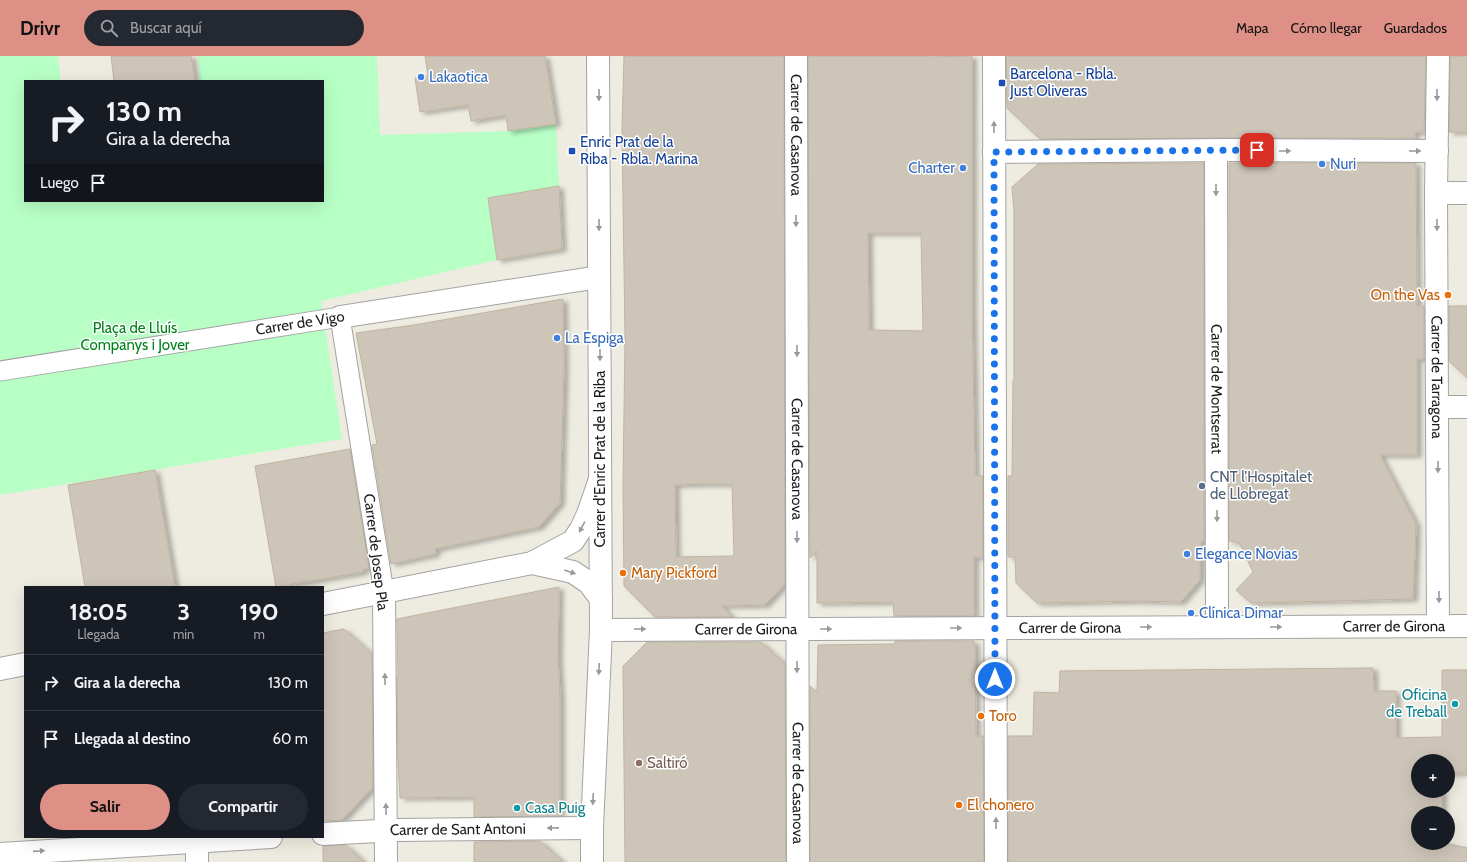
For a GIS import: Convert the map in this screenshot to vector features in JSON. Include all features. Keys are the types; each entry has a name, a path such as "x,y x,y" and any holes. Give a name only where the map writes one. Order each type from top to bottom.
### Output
{"street":[{"name":"Carrer d'Enric Prat de la Riba","path":"592,862 592,828 601,630 598,56"},
{"name":"Carrer de Casanova","path":"796,56 798,862"},
{"path":"994,56 996,862"},
{"name":"Carrer de Tarragona","path":"1438,56 1436,193 1438,626"},
{"name":"Carrer de Montserrat","path":"1216,151 1218,627"},
{"path":"994,152 1437,151"},
{"path":"1436,193 1467,193"},
{"name":"Carrer de Vigo","path":"0,371 599,277"},
{"name":"Carrer de Josep Pla","path":"340,317 384,592 386,862"},
{"path":"1438,408 1467,407"},
{"path":"324,604 532,563 573,541 588,514 601,478"},
{"path":"532,563 573,572 588,583 601,599"},
{"name":"Carrer de Girona","path":"601,630 1467,626"},
{"path":"0,669 24,664"},
{"name":"Carrer de Sant Antoni","path":"324,834 386,830 592,828"},
{"path":"0,854 197,847 264,838"}],"green space":[{"name":"Plaça de Lluís Companys i Jover","path":"0,56 58,56 61,80 24,80 24,202 324,202 324,80 200,80 198,56 377,56 380,135 508,131 556,124 559,186 488,198 497,260 321,301 342,439 0,495"}],"building":[{"path":"111,56 191,56 195,80 114,80"},
{"path":"425,56 545,56 556,124 508,131 506,115 471,121 468,105 420,112 415,78 428,76"},
{"path":"624,56 784,56 785,584 765,605 721,606 733,617 655,617 624,586 623,486 625,337 622,130","holes":["732,484 734,556 676,557 675,485"]},
{"path":"808,56 972,56 972,313 975,476 983,476 983,557 974,557 974,616 894,616 893,602 817,603 817,551 810,558","holes":["868,233 921,233 923,331 869,330"]},
{"path":"1006,56 1426,56 1424,132 1415,132 1415,138 1040,139 1007,108"},
{"path":"1450,56 1467,56 1467,132 1449,132"},
{"path":"1204,163 1204,541 1201,541 1200,580 1181,602 1138,601 1037,603 1016,583 1015,557 1008,557 1008,476 1012,476 1014,380 1014,212 1012,187 1038,164"},
{"path":"1229,163 1416,163 1417,306 1424,306 1424,359 1417,359 1417,455 1380,455 1416,524 1413,599 1251,603 1236,590 1253,572 1239,542 1229,541"},
{"path":"559,186 562,249 497,260 488,198"},
{"path":"563,299 564,366 560,503 539,527 435,549 436,554 391,564 372,445 377,444 356,333 414,325"},
{"path":"1449,306 1467,306 1467,378 1449,361"},
{"path":"350,449 369,568 362,570 363,572 276,586 255,466"},
{"path":"155,470 175,586 85,586 68,485"},
{"path":"559,587 558,660 560,695 560,816 474,817 474,797 400,798 398,760 397,619"},
{"path":"344,629 372,654 373,787 342,820 324,821 324,633"},
{"path":"895,641 974,641 973,643 975,643 976,736 983,736 984,862 810,862 810,686 817,692 818,645 895,644"},
{"path":"647,642 761,642 785,664 786,862 625,862 623,666"},
{"path":"1373,668 1374,691 1396,691 1396,738 1442,737 1442,670 1467,670 1467,773 1455,773 1455,754 1411,754 1411,798 1442,798 1442,806 1411,806 1411,850 1455,850 1455,845 1467,848 1467,862 1008,862 1008,736 1033,736 1034,692 1059,693 1060,671"},
{"path":"540,841 563,862 474,862 474,842"},
{"path":"346,845 364,862 323,862 323,846"}],"place":[{"name":"Lakaotica","path":"421,77"},
{"name":"Barcelona - Rbla. Just Oliveras","path":"1002,83"},
{"name":"Enric Prat de la Riba - Rbla. Marina","path":"572,151"},
{"name":"Nuri","path":"1322,164"},
{"name":"Charter","path":"963,168"},
{"name":"On the Vas","path":"1448,295"},
{"name":"La Espiga","path":"557,338"},
{"name":"CNT l'Hospitalet de Llobregat","path":"1202,486"},
{"name":"Elegance Novias","path":"1187,554"},
{"name":"Mary Pickford","path":"623,573"},
{"name":"Clínica Dimar","path":"1191,613"},
{"name":"Oficina de Treball","path":"1455,704"},
{"name":"Toro","path":"981,716"},
{"name":"Saltiró","path":"639,763"},
{"name":"El chonero","path":"959,805"},
{"name":"Casa Puig","path":"517,808"}],"route":[{"path":"995,679 994,152 1257,150"}]}
